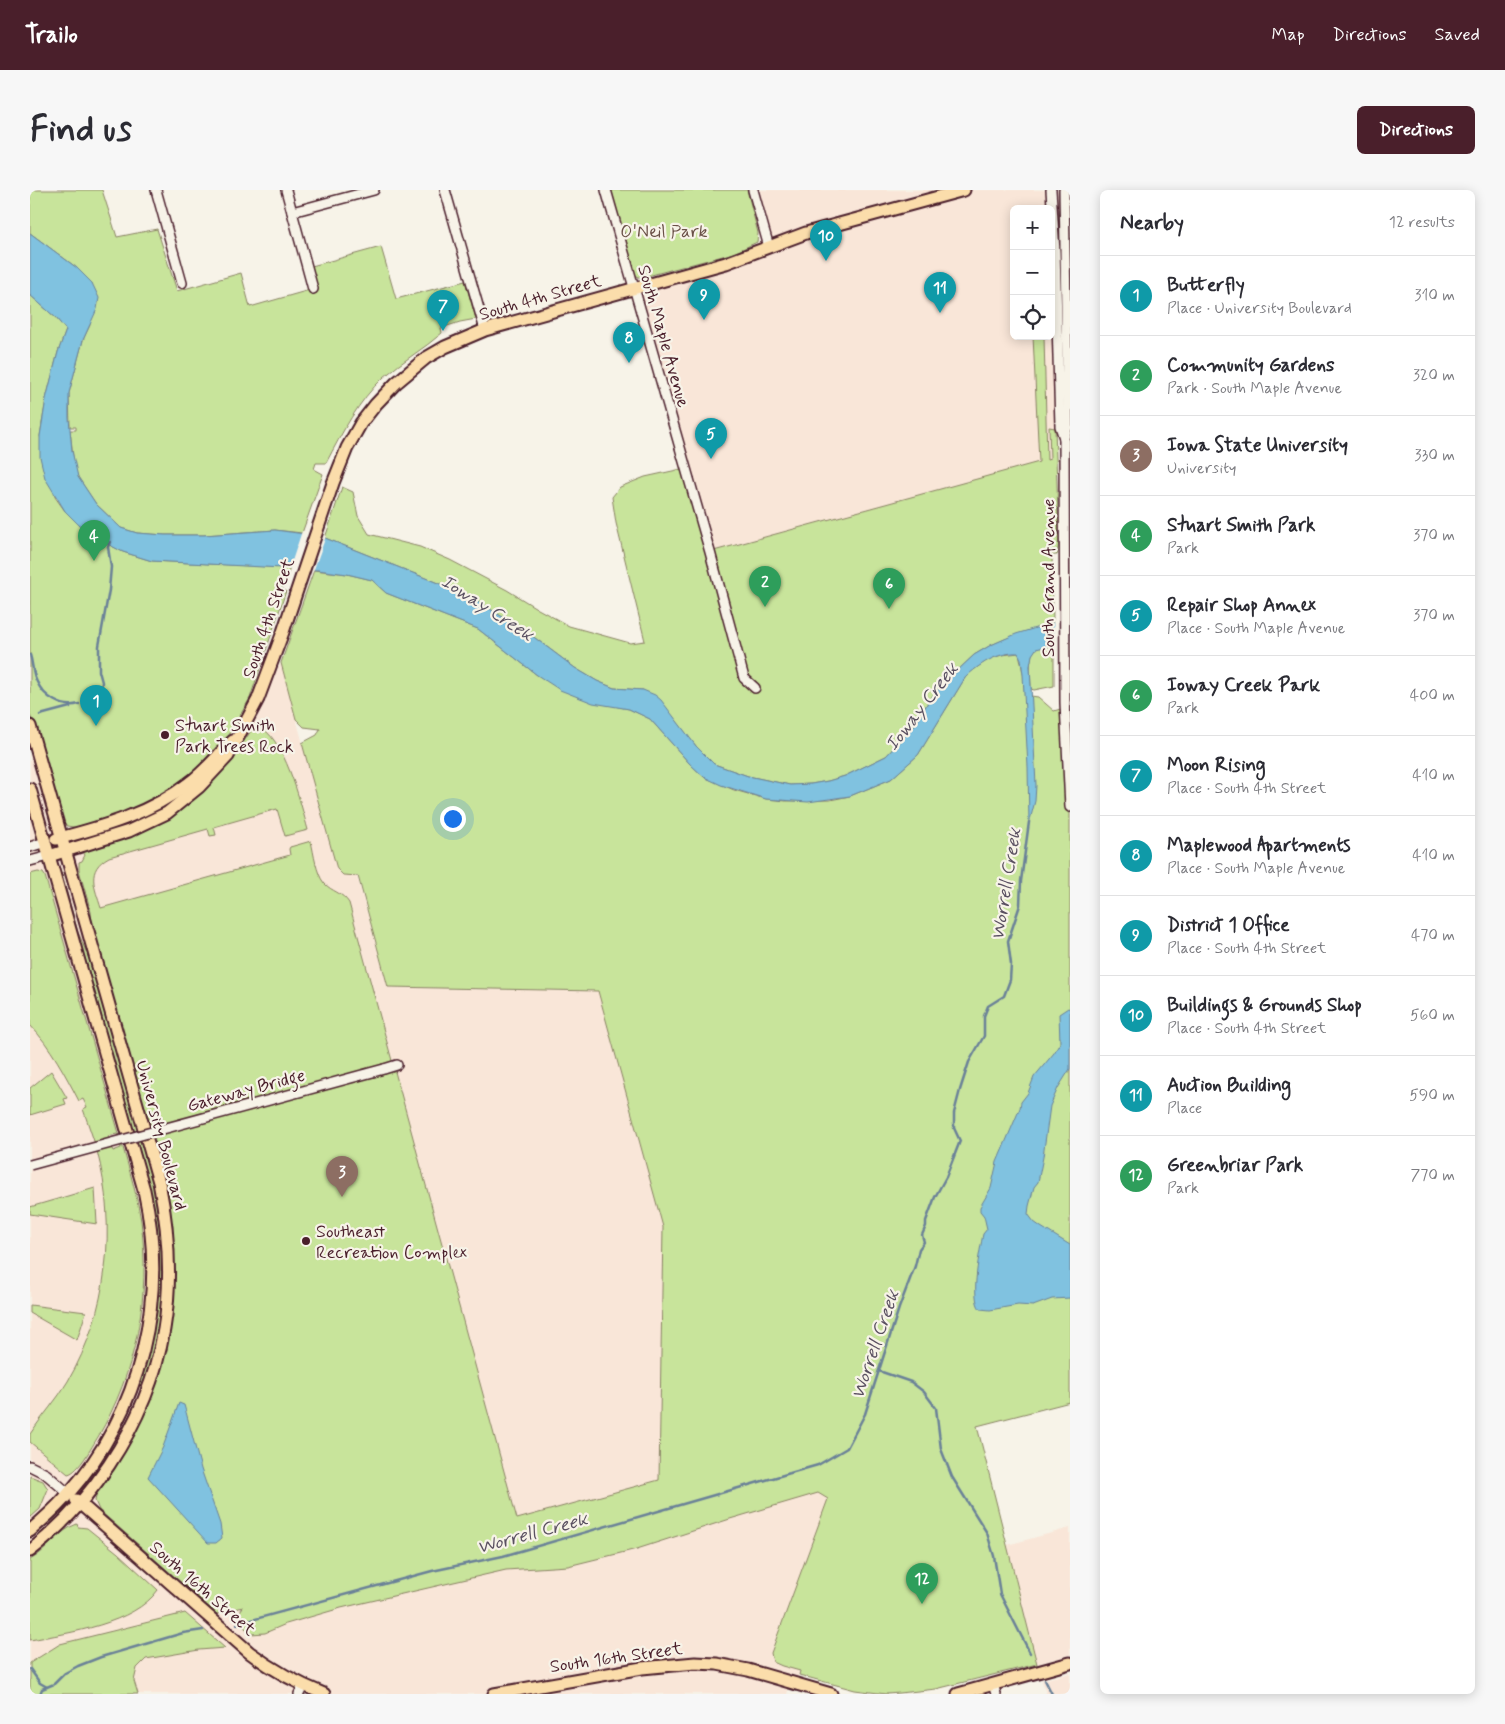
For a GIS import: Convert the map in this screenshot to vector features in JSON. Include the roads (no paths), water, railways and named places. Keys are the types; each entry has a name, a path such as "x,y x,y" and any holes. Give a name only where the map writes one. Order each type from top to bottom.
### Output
{"main road":[{"name":"South 4th Street","path":"49,856 129,832 167,813 214,773 228,756 258,699 322,514 347,448 361,423 376,404 396,383 426,358 445,347 485,330 726,263 835,225 964,190"},
{"name":"University Boulevard","path":"30,726 159,1182 168,1236 170,1263 169,1297 165,1327 156,1367 134,1425 80,1504 61,1524 30,1551"},
{"name":"South 4th Street","path":"45,842 128,817 174,794 201,774 238,736"},
{"name":"University Boulevard","path":"30,789 144,1190 149,1214 154,1263 149,1326 141,1362 116,1423 100,1452 69,1494 30,1531"},
{"name":"South 16th Street","path":"69,1494 249,1652 301,1690 324,1694"},
{"name":"South 16th Street","path":"494,1694 548,1689 642,1668 695,1663 717,1664 748,1670 831,1694"},
{"path":"958,1694 995,1689 1070,1663"}],"street":[{"path":"156,190 182,283"},
{"path":"286,190 313,289"},
{"path":"292,212 374,190"},
{"path":"445,190 485,330"},
{"name":"South Maple Avenue","path":"606,190 710,552 744,678 755,688"},
{"path":"753,190 769,247"},
{"name":"South Grand Avenue","path":"1051,190 1055,252 1060,426 1066,440"},
{"name":"South Grand Avenue","path":"1064,190 1068,289 1068,426 1066,440 1064,554 1065,703 1070,808"},
{"path":"30,847 45,842"},
{"path":"30,861 49,856"},
{"name":"Gateway Bridge","path":"30,1165 397,1065"},
{"path":"30,1466 46,1474 69,1494"}],"water":[{"name":"Ioway Creek","path":"30,233 77,268 92,283 99,298 97,309 83,340 69,393 72,451 78,477 96,504 121,528 137,533 165,535 204,535 275,530 320,536 468,595 531,635 575,668 597,681 614,688 643,690 655,695 661,700 696,746 714,764 748,776 790,785 811,784 845,776 886,756 906,735 940,687 974,655 1016,634 1070,619 1070,641 1036,649 1032,655 1030,666 1036,785 1035,801 1029,824 1023,675 1021,659 1018,653 1011,653 989,660 965,678 918,755 891,779 850,796 808,802 766,799 721,785 704,777 650,719 629,709 593,703 560,690 537,675 478,629 386,593 372,580 318,570 152,561 123,552 94,537 65,511 45,478 40,457 40,436 46,399 58,352 66,330 56,318 30,295"},
{"path":"1068,1008 1070,1009 1070,1069 1058,1088 1050,1106 1038,1182 1034,1187 1028,1214 1034,1222 1070,1245 1070,1298 1052,1299 1033,1306 1018,1305 990,1310 980,1309 977,1303 976,1284 983,1234 987,1229 980,1207 991,1188 997,1162 1021,1102 1028,1093 1034,1077 1060,1043 1059,1014"},
{"path":"179,1403 184,1405 201,1469 220,1524 222,1538 216,1543 208,1543 148,1477 163,1447"}],"waterway":[{"path":"90,702 101,692 99,646 109,590 111,567 108,547 110,542"},
{"path":"30,655 35,679 44,692 60,703 66,705 79,704"},
{"path":"40,715 70,707"},
{"name":"Worrell Creek","path":"237,1624 432,1571 503,1556 818,1465 847,1448 865,1414 919,1249 924,1242 922,1235 926,1221 960,1141 954,1128 954,1113 969,1062 984,1036 984,1016 988,1006 1004,996 1010,980 1011,964 1008,941 1020,905 1021,881 1029,822"},
{"path":"879,1371 911,1382 924,1392 936,1408 941,1449 952,1477 987,1533 994,1556 1000,1594 1030,1653"},
{"name":"Worrell Creek","path":"40,1694 42,1689 54,1684 65,1673 78,1666 101,1657 183,1633 203,1630"},
{"path":"30,1669 40,1683 47,1687"},
{"path":"1045,1680 1052,1694"}],"place":[{"name":"Buildings & Grounds Shop","path":"826,261"},
{"name":"Auction Building","path":"940,313"},
{"name":"District 1 Office","path":"704,320"},
{"name":"Moon Rising","path":"443,331"},
{"name":"Maplewood Apartments","path":"629,363"},
{"name":"Repair Shop Annex","path":"711,459"},
{"name":"Stuart Smith Park","path":"94,561"},
{"name":"Community Gardens","path":"765,607"},
{"name":"Ioway Creek Park","path":"889,609"},
{"name":"Butterfly","path":"96,726"},
{"name":"Stuart Smith Park Trees Rock","path":"165,735"},
{"name":"Iowa State University","path":"342,1197"},
{"name":"Southeast Recreation Complex","path":"306,1241"},
{"name":"Greenbriar Park","path":"922,1604"}],"park label":[{"name":"O'Neil Park","path":"664,231"}]}
